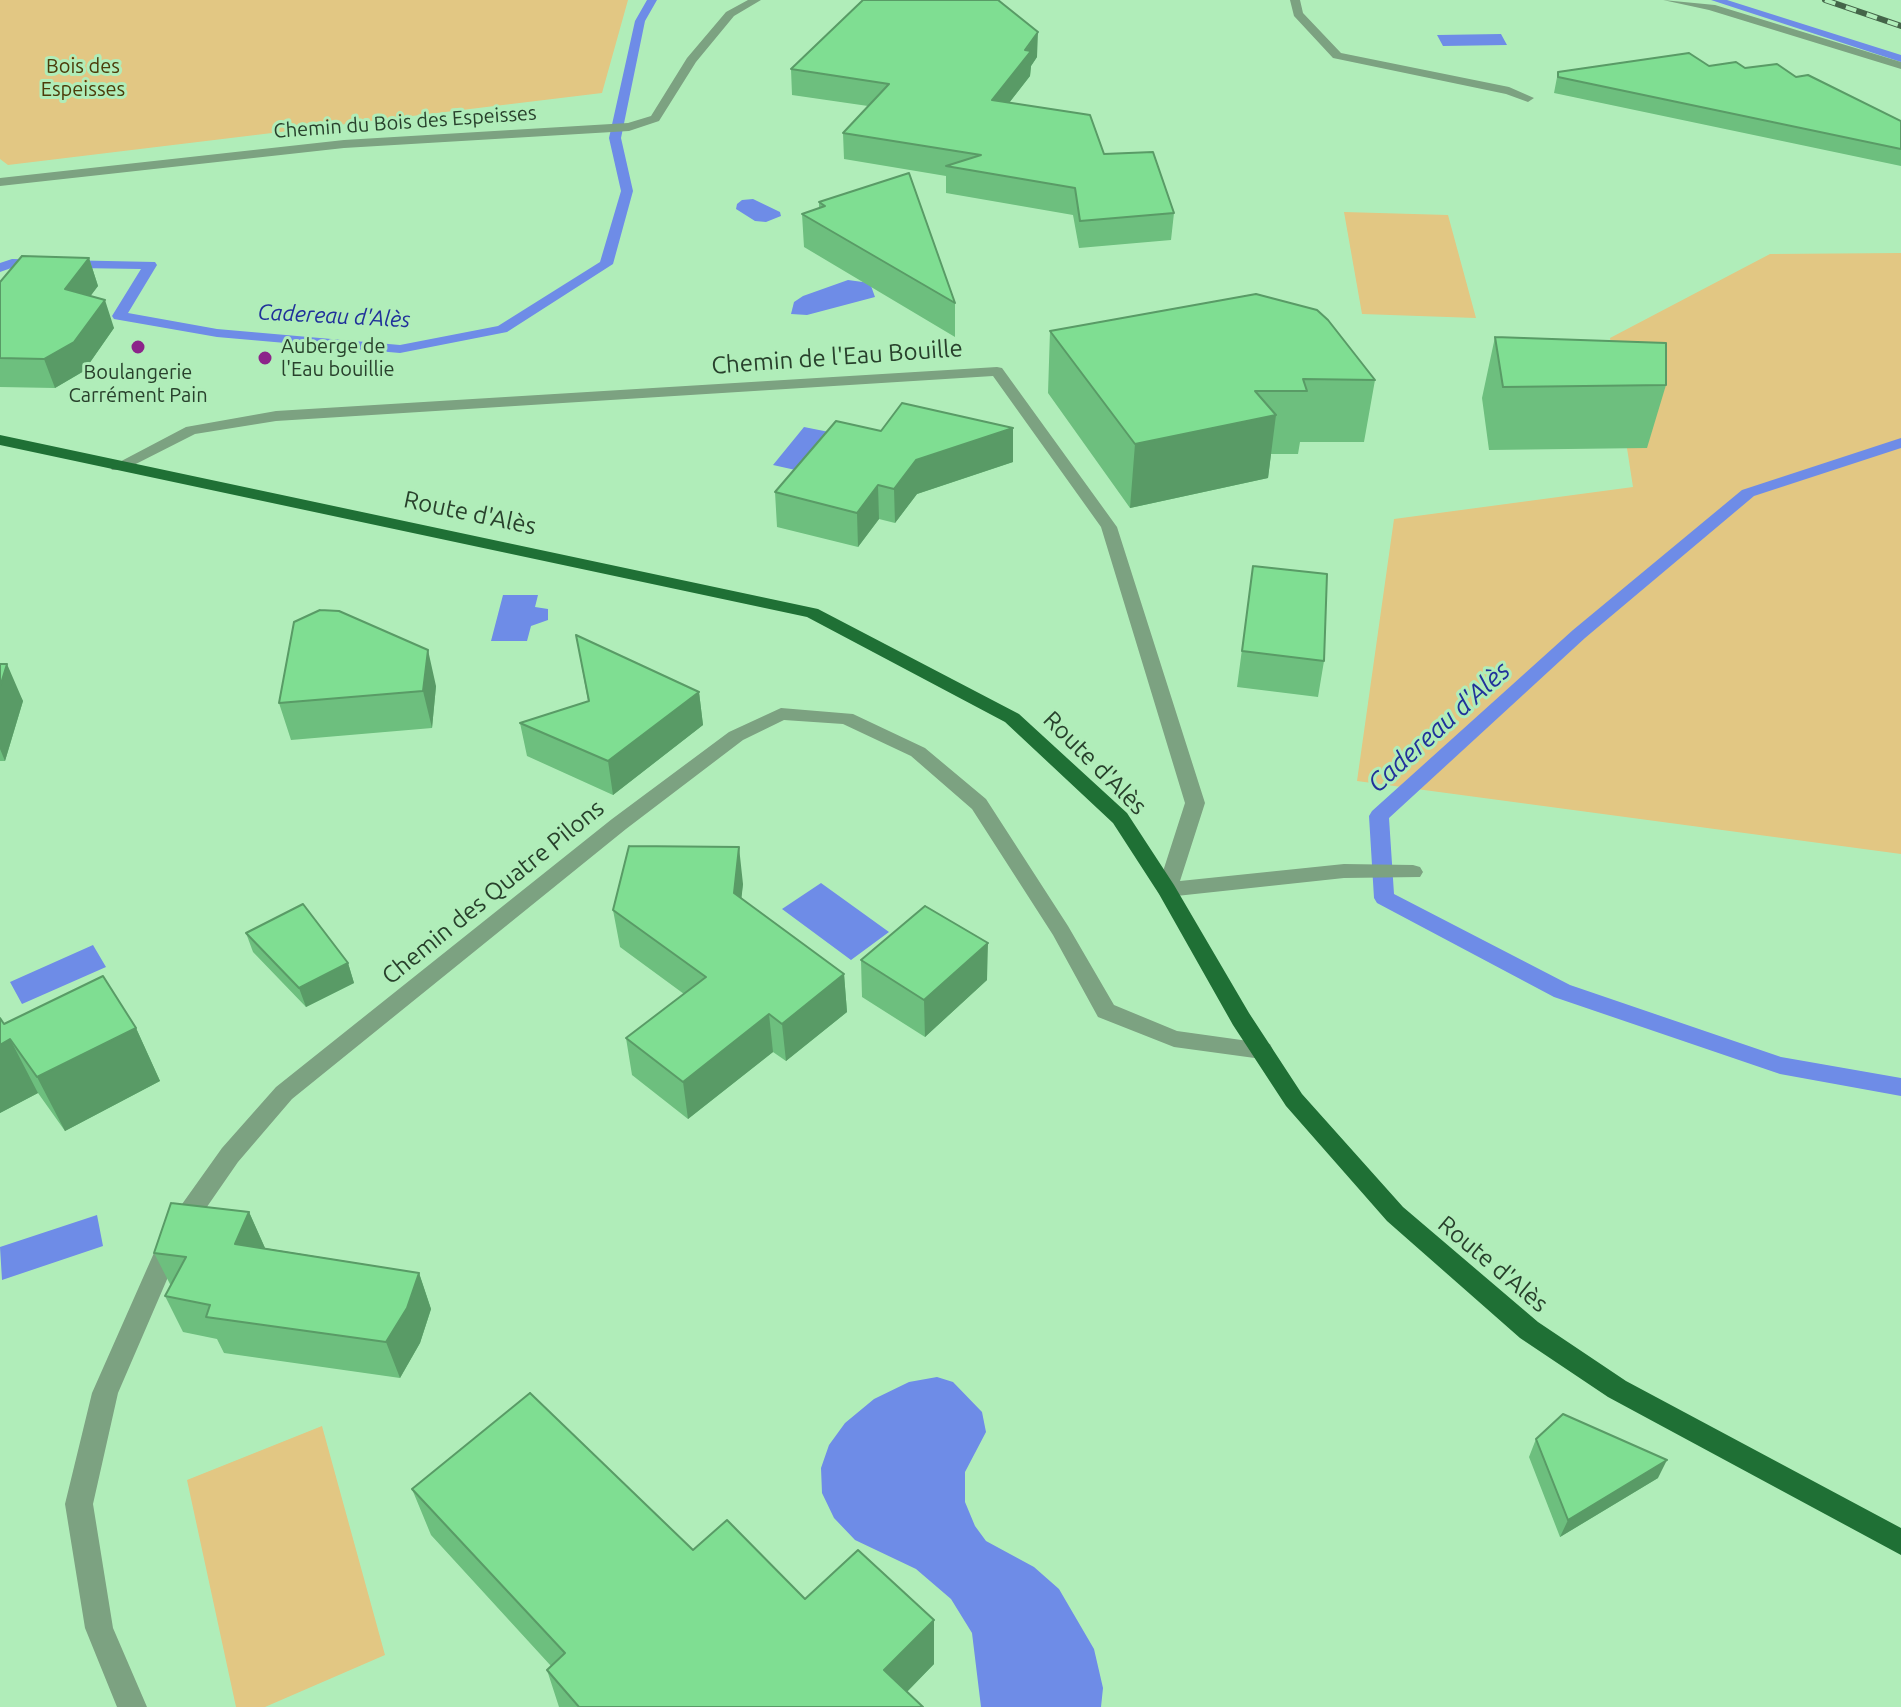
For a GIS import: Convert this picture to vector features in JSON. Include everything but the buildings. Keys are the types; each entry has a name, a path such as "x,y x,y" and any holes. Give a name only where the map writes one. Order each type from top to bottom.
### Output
{"main road":[{"name":"Route d'Alès","path":"0,440 812,613 1012,718 1120,818 1294,1100 1395,1214 1529,1330 1617,1389 1901,1542"}],"street":[{"name":"Chemin du Bois des Espeisses","path":"0,182 344,144 629,127 655,118 691,60 730,14 756,0"},
{"path":"1295,0 1298,14 1337,56 1509,91 1528,98"},
{"path":"1668,0 1711,7 1901,66"},
{"name":"Chemin de l'Eau Bouille","path":"118,467 191,430 276,416 997,371 1109,527 1195,803 1167,890"},
{"name":"Chemin des Quatre Pilons","path":"132,1707 99,1628 79,1504 105,1393 174,1235 230,1155 284,1093 619,824 736,736 781,714 846,718 918,752 979,804 1061,931 1106,1011 1174,1039 1262,1050"},
{"path":"1167,890 1344,871 1413,872"}],"green space":[{"name":"Bois des Espeisses","path":"0,0 628,0 602,93 8,165 0,159"},
{"path":"1344,212 1448,215 1476,318 1362,314"},
{"path":"1901,253 1901,854 1357,781 1394,519 1633,487 1610,338 1770,254"},
{"path":"322,1426 385,1655 265,1707 236,1707 187,1480"}],"water":[{"path":"1501,34 1507,45 1443,46 1437,35"},
{"path":"753,199 780,212 781,216 766,222 755,221 736,209 742,200"},
{"path":"848,280 870,283 875,297 807,315 791,314 794,302 803,296"},
{"path":"804,427 839,434 809,473 773,465"},
{"path":"503,595 538,595 535,607 548,609 548,620 531,626 527,641 491,641"},
{"path":"821,883 889,932 851,960 782,909"},
{"path":"93,945 106,967 22,1004 10,982"},
{"path":"97,1215 103,1246 2,1280 0,1247"},
{"path":"937,1377 953,1382 982,1412 986,1432 965,1472 965,1502 975,1526 986,1541 1034,1567 1059,1589 1094,1649 1103,1688 1101,1707 981,1707 972,1633 951,1599 916,1569 855,1540 834,1518 822,1493 821,1468 829,1445 845,1423 874,1399 909,1382"}],"waterway":[{"name":"Cadereau d'Alès","path":"0,268 12,263 150,265 119,316 217,333 400,349 502,329 606,264 627,191 615,138 640,21 652,0"},
{"name":"Cadereau d'Alès","path":"1716,0 1901,59"},
{"name":"Cadereau d'Alès","path":"1901,443 1748,493 1579,634 1379,816 1384,898 1562,991 1780,1065 1901,1087"}],"railway":[{"path":"1825,0 1901,26"}],"place":[{"name":"Boulangerie Carrément Pain","path":"138,347"},
{"name":"Auberge de l'Eau bouillie","path":"265,358"}]}
